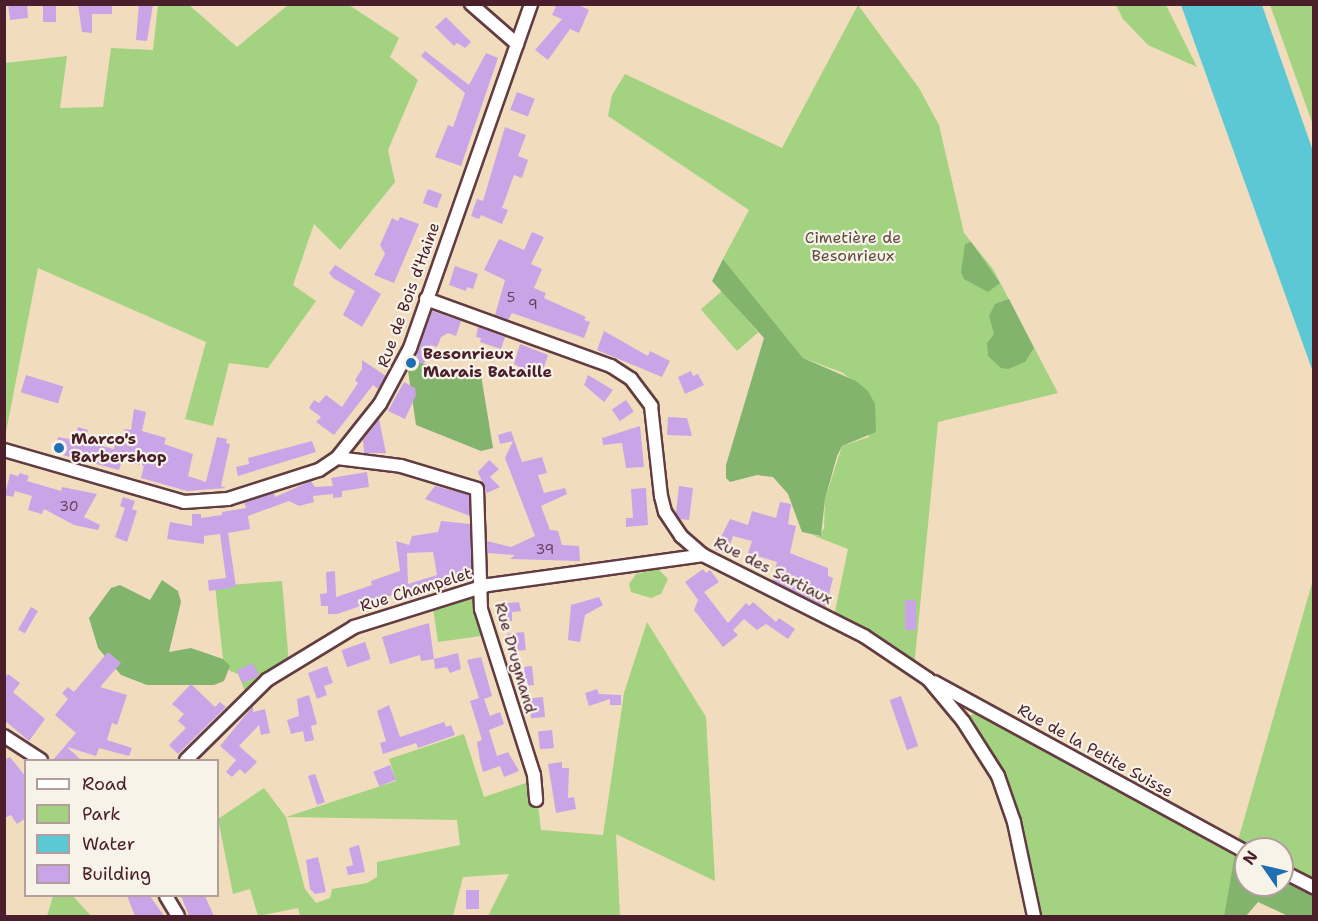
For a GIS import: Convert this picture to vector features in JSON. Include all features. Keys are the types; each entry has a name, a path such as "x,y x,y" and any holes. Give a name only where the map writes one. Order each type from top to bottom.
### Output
{"street":[{"path":"471,4 517,44"},
{"name":"Rue de Bois d'Haine","path":"4,450 184,502 250,492 319,470 337,458 395,378 426,299 531,4"},
{"name":"Rue des Sartiaux","path":"426,299 611,366 631,379 646,396 654,417 665,512 681,536 703,555 864,636 928,679 963,721 998,776 1014,822 1034,916"},
{"name":"Rue Drugmand","path":"337,458 401,466 474,486 480,500 479,587 486,632 534,775 536,800"},
{"name":"Rue Champelet","path":"187,759 250,693 339,633 479,587 703,555"},
{"name":"Rue de la Petite Suisse","path":"928,679 1234,845"},
{"path":"4,736 39,759"},
{"path":"1294,877 1314,887"},
{"path":"167,897 178,916"}],"green space":[{"path":"158,5 189,5 237,47 288,5 349,5 399,38 390,57 418,80 388,150 395,182 340,250 314,224 293,285 316,301 268,368 229,363 213,426 185,419 206,342 38,268 5,437 5,63 67,56 60,108 103,107 111,48 153,50"},
{"name":"Cimetière de Besonrieux","path":"858,5 919,88 939,125 964,233 993,269 1058,393 938,422 914,668 833,621 848,549 812,535 820,536 824,528 825,499 842,446 869,437 868,391 841,372 803,358 723,259 749,210 608,116 612,95 625,74 782,148"},
{"path":"1116,5 1166,5 1197,67 1148,45 1123,19"},
{"path":"1270,5 1313,5 1313,125"},
{"path":"971,242 1000,283 988,292 964,279 961,272 965,244"},
{"path":"723,259 803,358 856,381 868,391 875,404 876,432 842,446 837,456 825,499 821,536 802,532 788,494 773,477 757,475 730,482 726,478 726,465 764,338 712,281"},
{"path":"722,291 758,333 737,351 701,309"},
{"path":"1009,299 1034,348 1025,362 1008,369 1001,368 988,356 987,343 994,334 989,316 995,304"},
{"path":"419,362 454,375 467,371 481,375 493,448 481,451 416,425 408,371"},
{"path":"658,569 668,579 661,594 651,598 631,592 629,584 636,574"},
{"path":"162,580 178,591 181,602 169,652 191,648 223,659 230,666 224,681 214,685 147,685 121,675 98,648 89,618 111,588 120,585 150,600"},
{"path":"1313,580 1313,887 1294,877 1294,837 1239,837"},
{"path":"282,581 289,664 247,696 238,674 230,671 223,659 215,586"},
{"path":"474,595 481,636 438,642 433,608"},
{"path":"647,622 706,717 715,881 616,834 620,916 488,916 509,874 463,877 453,916 300,916 298,908 258,916 250,889 233,894 219,818 264,788 286,817 396,781 389,759 464,734 484,797 535,780 541,830 603,835 624,693","holes":["286,817 457,820 460,845 377,862 377,877 367,883 332,889 330,898 316,903 305,889"]},
{"path":"981,708 1234,846 1234,859 1224,916 1034,916 998,776 963,721"},
{"path":"1234,858 1234,897 1294,897 1294,877 1313,887 1313,916 1288,916 1258,902 1246,916 1224,916"},
{"path":"53,897 74,897 91,916 47,916"}],"water":[{"path":"1181,5 1262,5 1313,151 1313,372"}],"building":[{"path":"8,4 27,4 28,18 10,20"},
{"path":"43,4 56,4 56,22 43,22"},
{"path":"78,4 112,4 112,14 92,14 92,33 82,32"},
{"path":"139,4 153,4 147,41 136,40"},
{"path":"557,4 577,4 589,10 579,33 570,29 548,60 535,50 562,19 552,15"},
{"path":"446,17 471,42 465,48 457,43 454,46 435,27"},
{"path":"425,51 469,85 486,53 498,58 461,166 435,157 448,125 453,127 465,93 421,56"},
{"path":"517,92 535,99 528,117 510,110"},
{"path":"505,127 526,135 518,156 528,160 522,178 514,175 502,208 508,210 502,224 481,215 479,219 471,216 477,199 483,201"},
{"path":"428,189 442,194 437,208 423,203"},
{"path":"400,217 419,224 394,283 374,275 385,254 380,245 392,218 398,221"},
{"path":"532,232 544,237 531,264 542,269 534,288 546,293 544,298 586,317 584,320 590,322 584,338 512,313 508,320 495,315 505,280 484,270 499,239 524,250"},
{"path":"335,265 381,294 362,327 343,315 355,291 333,278 329,273"},
{"path":"455,266 478,274 473,289 467,287 466,291 449,285"},
{"path":"432,311 461,321 456,336 448,333 441,337 437,347 430,345 424,364 415,360"},
{"path":"478,327 505,337 501,349 480,342 481,338 476,337"},
{"path":"604,331 648,356 650,351 670,361 662,377 597,350"},
{"path":"520,344 548,355 540,379 514,364"},
{"path":"362,360 386,376 378,389 373,385 334,435 316,422 321,417 309,408 314,400 319,403 326,395 342,407 358,383 355,380 362,369"},
{"path":"691,371 693,376 698,374 704,385 685,394 678,377"},
{"path":"26,375 63,386 58,404 21,392"},
{"path":"588,375 613,390 604,402 584,385"},
{"path":"404,382 415,388 416,395 405,419 388,411"},
{"path":"626,400 634,412 620,421 612,410"},
{"path":"134,409 146,412 142,431 166,438 164,444 193,454 188,476 206,482 217,437 227,439 226,443 230,444 221,486 226,488 187,491 141,478 144,466 122,460 119,470 55,453 58,437 74,440 78,427 88,430 86,436 99,440 98,445 114,449 115,444 122,444 125,429 131,430"},
{"path":"668,417 687,418 692,436 667,435"},
{"path":"379,419 386,453 364,453 363,440"},
{"path":"640,426 644,467 626,468 622,443 603,445 602,438"},
{"path":"511,431 522,462 542,457 547,473 538,475 544,493 565,488 567,494 541,506 550,530 558,531 562,545 579,546 580,561 510,559 515,555 487,553 487,541 511,547 535,536 505,458 513,441 500,444 498,435"},
{"path":"312,441 316,452 238,476 236,467 249,464 248,458"},
{"path":"489,460 499,469 490,477 500,487 487,493 478,472"},
{"path":"367,472 369,487 342,491 342,497 333,498 333,494 313,496 314,502 299,506 289,501 248,516 250,529 228,533 236,587 209,591 208,580 226,578 220,534 204,536 204,544 167,539 170,522 192,526 192,514 201,514 201,518 222,515 222,512 246,508 244,502 274,493 275,497 311,481 315,487 333,486 331,478"},
{"path":"20,473 29,476 27,481 61,491 62,487 97,494 84,517 100,525 98,530 74,525 44,509 42,514 28,510 32,496 15,491 13,497 5,495 10,474 18,476"},
{"path":"435,486 469,495 470,516 425,499"},
{"path":"679,486 693,488 689,520 680,519 676,513"},
{"path":"646,488 648,525 626,527 626,518 633,518 631,489"},
{"path":"123,497 135,501 132,509 137,511 127,542 115,537 125,508 120,506"},
{"path":"780,502 791,504 788,524 796,526 790,553 828,568 828,576 833,578 826,607 772,581 777,562 748,553 752,541 733,536 727,555 715,549 730,519 748,525 752,511 776,518"},
{"path":"441,521 470,524 472,580 445,584 446,588 409,599 407,590 337,614 328,614 328,606 321,606 320,594 327,593 326,572 335,571 336,597 372,585 371,581 400,571 396,541 409,545 412,536 438,532","holes":["433,552 437,575 408,584 407,553"]},
{"path":"703,569 706,573 710,570 719,582 704,592 728,623 746,603 749,606 753,602 776,622 779,618 795,629 788,639 766,624 757,630 744,619 733,630 738,635 723,647 694,610 698,600 685,582"},
{"path":"599,597 603,605 585,615 580,642 568,640 571,605"},
{"path":"905,600 916,600 916,630 905,630"},
{"path":"519,602 521,611 512,612 512,621 498,622 497,604"},
{"path":"31,607 38,611 25,634 18,630"},
{"path":"429,623 434,659 421,661 420,655 390,664 382,637"},
{"path":"524,632 526,650 509,652 507,634"},
{"path":"365,642 371,659 347,667 341,650"},
{"path":"108,652 121,663 100,687 127,695 117,725 112,723 107,740 132,748 129,756 99,748 96,756 67,747 80,759 54,759 76,733 55,715 68,699 62,693 68,687 74,692"},
{"path":"458,653 461,669 450,673 447,667 435,669 434,659"},
{"path":"481,657 492,696 484,699 490,716 500,712 504,724 489,730 497,756 508,752 519,771 504,777 500,766 483,772 480,761 477,742 482,740 470,701 479,698 467,660"},
{"path":"253,663 259,676 243,683 237,671"},
{"path":"327,666 333,683 324,686 327,695 317,699 308,673"},
{"path":"532,666 534,685 520,686 518,667"},
{"path":"8,674 20,683 13,692 45,719 29,741 4,720 4,679"},
{"path":"191,684 215,707 220,702 226,707 178,754 169,745 186,728 178,721 184,714 172,704"},
{"path":"597,689 599,694 621,695 621,705 610,705 610,699 589,706 585,693"},
{"path":"309,695 317,724 311,726 314,740 305,742 303,731 291,734 287,720 299,716 297,699"},
{"path":"901,696 918,746 907,750 890,700"},
{"path":"543,697 545,717 531,718 529,698"},
{"path":"389,705 400,737 444,722 446,727 451,725 455,735 418,748 416,743 383,754 380,743 386,741 377,711"},
{"path":"253,706 253,712 265,709 270,733 261,735 259,725 239,746 257,762 245,774 240,769 232,777 226,772 236,760 220,746"},
{"path":"552,730 554,748 540,749 538,731"},
{"path":"10,757 24,774 24,819 17,824 11,815 4,818 4,760"},
{"path":"562,762 562,768 569,768 568,798 574,797 576,809 556,813 548,764"},
{"path":"390,765 396,780 379,787 373,772"},
{"path":"315,774 325,802 317,805 308,776"},
{"path":"359,845 365,872 348,875 346,867 353,865 349,848"},
{"path":"318,857 326,892 315,894 310,889 306,860"},
{"path":"466,890 479,890 479,909 466,909"},
{"path":"127,897 151,897 164,916 135,916"},
{"path":"181,897 205,897 214,916 189,916"}],"place":[{"name":"Besonrieux Marais Bataille","path":"411,363"},
{"name":"Marco's Barbershop","path":"59,448"}]}
